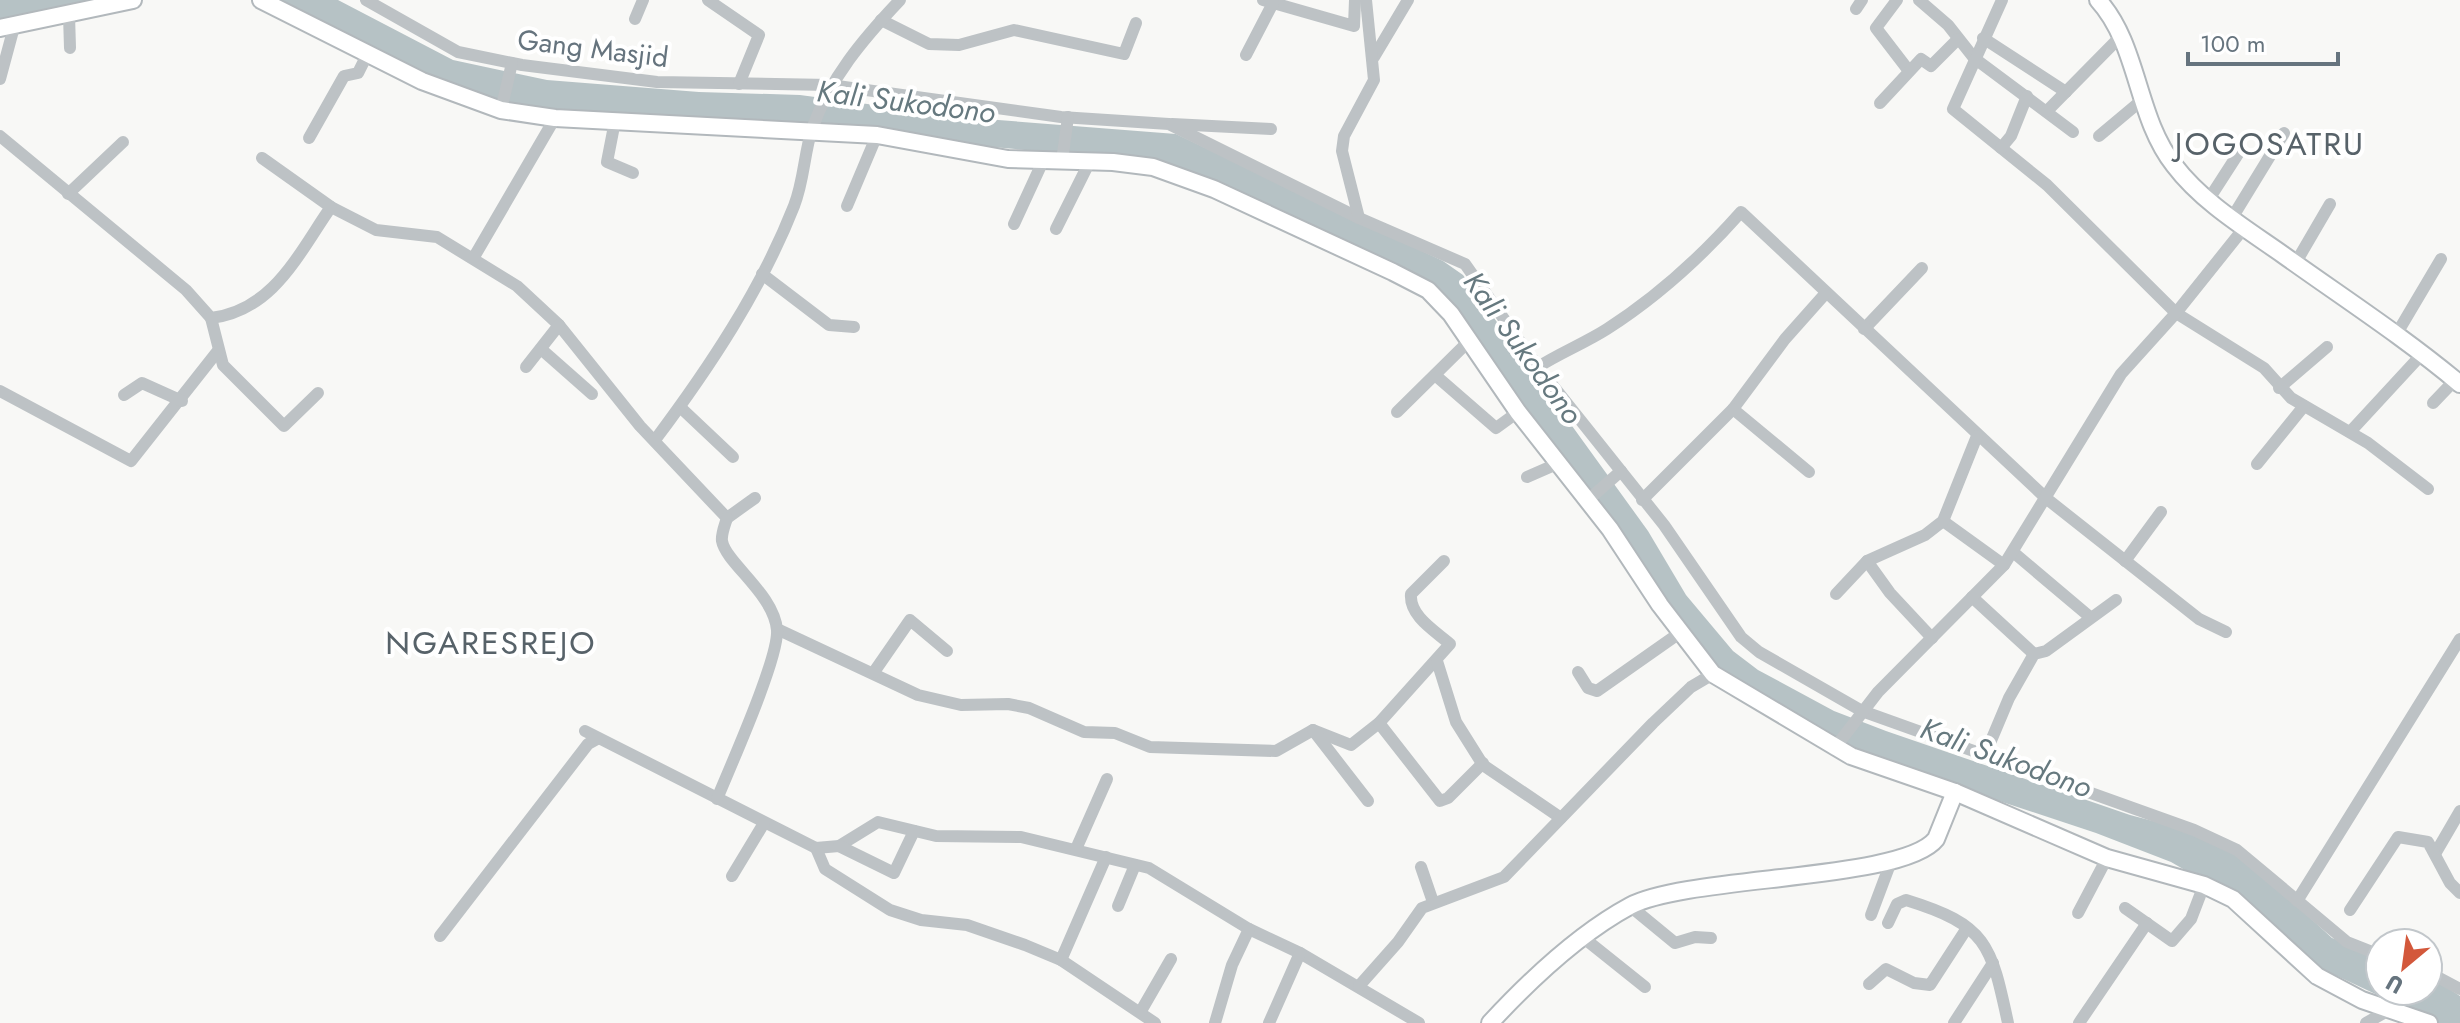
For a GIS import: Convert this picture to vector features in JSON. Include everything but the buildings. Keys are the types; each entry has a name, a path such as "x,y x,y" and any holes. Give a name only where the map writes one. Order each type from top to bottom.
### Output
{"main road":[{"path":"7,28 133,0"},
{"path":"261,0 452,94 501,109 555,118 877,135 1008,159 1043,161 1062,158 1171,171 1393,272 1434,295 1470,340 1518,412 1589,500 1713,674 1835,747 1955,792 2107,858 2204,885 2248,910 2317,976 2340,990 2429,1023"},
{"path":"2098,0 2120,37 2142,100 2172,164 2238,223 2423,353 2458,382"},
{"path":"1490,1023 1525,985 1630,906 1667,895 1892,859 1932,845 1955,792"}],"street":[{"name":"Gang Masjid","path":"366,0 458,52 512,67 657,82 829,88 1068,119 1169,124 1198,122 1271,129"},
{"path":"635,19 643,0"},
{"path":"708,0 759,35 739,84"},
{"path":"655,440 680,407 762,274 794,206 804,176 812,131 829,88 900,0"},
{"path":"1246,55 1268,2 1355,26 1355,0"},
{"path":"1352,215 1342,151 1344,136 1373,86 1374,57 1366,0"},
{"path":"1374,57 1408,0"},
{"path":"1897,0 1876,28 1909,71"},
{"path":"1919,0 1948,25 1974,58 2073,132"},
{"path":"2002,0 1953,109 2047,185 2176,313 2264,368 2279,388 2350,432 2428,489"},
{"path":"69,15 70,48"},
{"path":"881,20 929,44 959,45 1014,30 1124,54 1136,23"},
{"path":"0,79 7,28"},
{"path":"2047,111 2120,37"},
{"path":"1983,38 2066,92"},
{"path":"1880,103 1921,59 1931,66 1958,39"},
{"path":"309,138 344,76 358,73 368,53"},
{"path":"501,109 512,67"},
{"path":"2001,148 2011,136 2027,96"},
{"path":"2099,136 2142,100"},
{"path":"474,257 555,118"},
{"path":"1062,158 1068,119"},
{"path":"615,121 607,162 633,173"},
{"path":"1169,124 1352,215 1465,264 1538,367 1618,474 1642,500 1741,637 1794,674 1860,713 1985,755 2237,850 2347,942 2364,949"},
{"path":"1835,747 1860,713 2004,565 2121,374 2176,313 2238,223 2284,133"},
{"path":"847,206 877,135"},
{"path":"0,136 186,290 211,318 217,352 230,374 284,426 318,393"},
{"path":"68,194 123,142"},
{"path":"2209,199 2238,154"},
{"path":"262,158 331,207 376,230 430,235 474,257 517,286 559,325 655,440 727,518"},
{"path":"1014,224 1043,161"},
{"path":"1056,229 1090,161"},
{"path":"2295,264 2330,204"},
{"path":"211,318 240,311 262,300 331,207"},
{"path":"1538,367 1609,328 1667,284 1710,247 1741,212 2047,499 2199,619 2226,632"},
{"path":"2396,335 2441,259"},
{"path":"1864,329 1922,268"},
{"path":"762,274 829,325 854,327"},
{"path":"1642,500 1733,409 1785,339 1825,294"},
{"path":"526,367 559,325"},
{"path":"1397,412 1470,340"},
{"path":"2279,388 2327,347"},
{"path":"541,349 592,394"},
{"path":"0,391 131,461 182,401 217,352"},
{"path":"2350,432 2423,353"},
{"path":"1435,375 1496,428 1518,412"},
{"path":"2433,403 2458,382"},
{"path":"124,395 142,383 182,401"},
{"path":"2257,464 2304,406"},
{"path":"680,407 733,457"},
{"path":"1733,409 1809,472"},
{"path":"1836,594 1867,561 1925,535 1943,521 1977,436"},
{"path":"1527,477 1559,463"},
{"path":"1589,500 1618,474"},
{"path":"717,799 768,667 777,629 761,591 724,548 721,538 727,518 755,498"},
{"path":"2125,561 2161,512"},
{"path":"1943,521 2004,565"},
{"path":"2013,552 2090,617"},
{"path":"1313,730 1351,745 1379,723 1437,661 1450,644 1417,615 1410,600 1411,594 1444,561"},
{"path":"1867,561 1890,593 1932,638"},
{"path":"1972,597 2034,654"},
{"path":"1985,755 2009,698 2034,654 2046,651 2116,600"},
{"path":"874,672 910,620 947,651"},
{"path":"777,629 918,695 961,705 1008,704 1029,708 1084,732 1115,733 1162,749 1225,747 1276,751 1313,730"},
{"path":"1578,672 1588,688 1597,691 1681,632"},
{"path":"2297,901 2460,639"},
{"path":"1437,661 1456,722 1483,763 1561,818"},
{"path":"1359,986 1398,942 1422,908 1504,877 1661,715 1691,687 1713,674"},
{"path":"1379,723 1440,801 1448,798 1483,763"},
{"path":"1313,730 1368,801"},
{"path":"440,936 588,744 591,735 816,848 839,846 878,822 945,837 1021,837 1149,868 1249,929 1300,953 1419,1023"},
{"path":"1076,849 1107,779"},
{"path":"2435,854 2460,811"},
{"path":"732,876 764,823"},
{"path":"839,846 894,873 914,831"},
{"path":"2350,910 2395,839 2421,839 2435,854 2460,893"},
{"path":"816,848 825,869 890,910 906,917 991,931 1061,960 1155,1023"},
{"path":"1061,960 1106,857"},
{"path":"2078,913 2107,858"},
{"path":"1871,915 1892,859"},
{"path":"1118,906 1135,865"},
{"path":"1421,867 1433,902"},
{"path":"2125,908 2169,941 2175,939 2191,919 2204,885"},
{"path":"1888,923 1897,904 1906,900 1931,908 1982,938 1993,963 2008,1023"},
{"path":"1630,906 1675,943 1695,937 1711,938"},
{"path":"2079,1023 2147,923"},
{"path":"1869,984 1886,969 1914,983 1930,985 1967,928"},
{"path":"1215,1023 1232,965 1249,929"},
{"path":"1585,939 1645,987"},
{"path":"1269,1023 1300,953"},
{"path":"1141,1011 1171,959"},
{"path":"1954,1023 1993,963"},
{"path":"2366,1023 2389,1010"}],"shaded area":[{"path":"0,0 95,0 0,20"},
{"path":"265,0 338,0 453,60 547,80 699,92 800,95 972,118 1176,134 1443,261 1463,275 1648,531 1686,595 1733,651 1758,670 1834,711 1886,731 2130,815 2195,832 2246,859 2332,938 2364,950 2364,989 2318,967 2242,903 2171,862 2096,833 1848,751 1713,669 1451,309 1167,167 1103,157 948,143 528,112 467,97"},
{"path":"2444,986 2460,996 2460,1023 2437,1023 2403,1007 2444,1007"}],"district":[{"name":"JOGOSATRU","path":"2270,144"},
{"name":"NGARESREJO","path":"491,643"}],"water label":[{"name":"Kali Sukodono","path":"906,102"},
{"name":"Kali Sukodono","path":"1523,348"},
{"name":"Kali Sukodono","path":"2006,758"}]}
